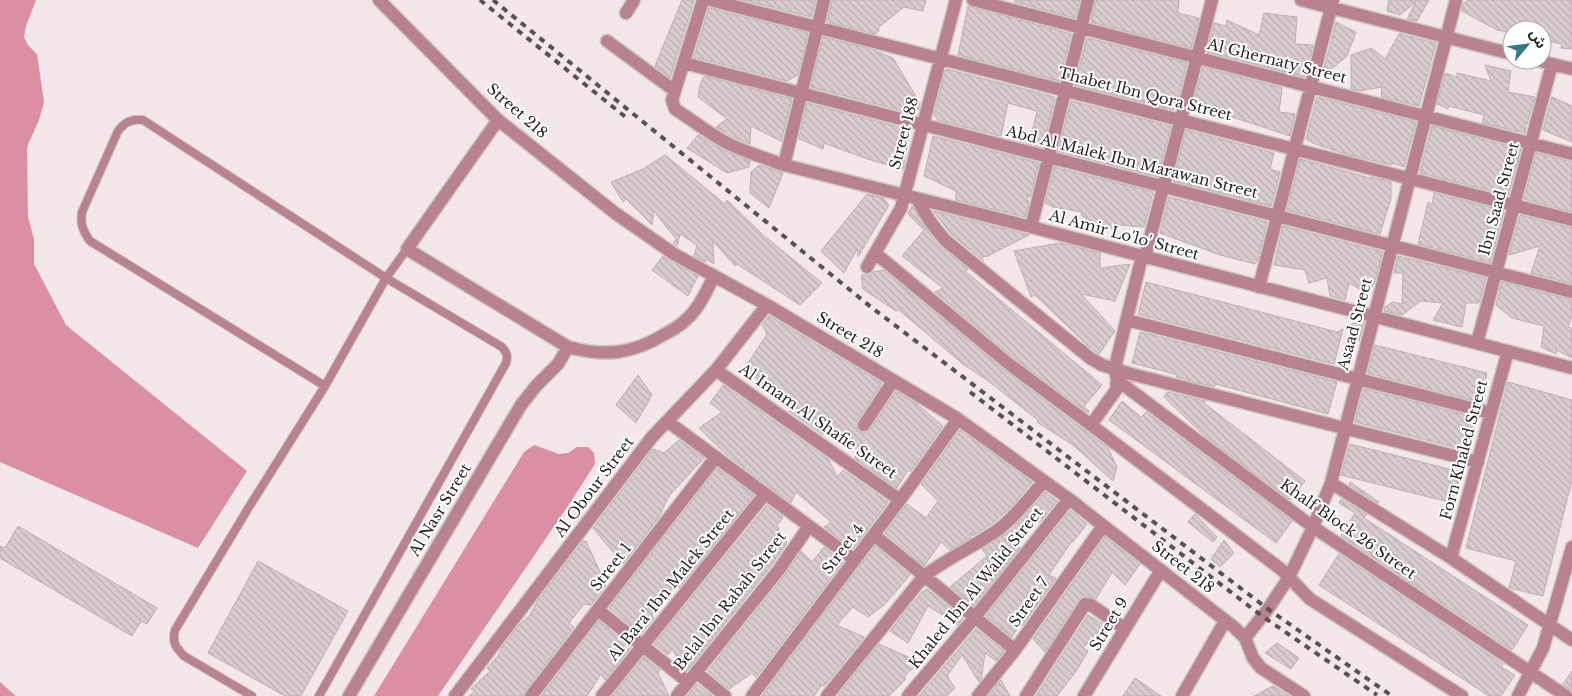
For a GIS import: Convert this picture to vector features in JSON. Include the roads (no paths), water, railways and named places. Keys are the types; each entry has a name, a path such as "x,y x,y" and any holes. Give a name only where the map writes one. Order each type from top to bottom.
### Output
{"street":[{"name":"Street 218","path":"379,0 498,120 630,223 674,254 767,305 958,419 1069,499 1225,620 1244,638 1253,658 1261,668 1304,696"},
{"path":"626,13 634,0"},
{"path":"607,41 675,91 704,0"},
{"name":"Thabet Ibn Qora Street","path":"710,0 1572,220"},
{"path":"784,165 824,0"},
{"name":"Street 188","path":"867,267 895,219 904,195 956,0"},
{"name":"Al Ghernaty Street","path":"973,0 1572,154"},
{"path":"1031,227 1088,0"},
{"path":"1091,425 1116,390 1116,375 1127,320 1212,0"},
{"path":"1301,0 1332,4 1502,51"},
{"name":"Asaad Street","path":"1244,638 1268,609 1289,578 1331,483 1456,0"},
{"path":"1259,287 1332,4"},
{"name":"Abd Al Malek Ibn Marawan Street","path":"684,63 1572,292"},
{"path":"1552,64 1572,69"},
{"name":"Ibn Saad Street","path":"1477,343 1550,70"},
{"name":"Al Amir Lo'lo' Street","path":"675,91 672,103 675,109 727,143 784,165 1031,227 1572,368"},
{"path":"498,120 407,249 568,347 590,352 614,353 629,350 650,343 677,328 691,315 702,300 714,276"},
{"path":"917,198 924,214 946,240 1090,358 1116,375 1346,428 1478,462"},
{"path":"875,253 1009,364 1282,570 1310,599 1462,696"},
{"name":"Al Obour Street","path":"455,696 652,438 716,370 767,305"},
{"path":"1127,320 1491,413"},
{"name":"Al Nasr Street","path":"349,696 521,405 536,386 558,364 568,347"},
{"name":"Forn Khaled Street","path":"1451,558 1508,351"},
{"name":"Al Imam Al Shafie Street","path":"716,370 900,500"},
{"name":"Khalf Block 26 Street","path":"1116,375 1313,527 1566,696"},
{"path":"864,425 893,381"},
{"name":"Street 4","path":"752,696 874,535 958,419"},
{"path":"667,421 855,560"},
{"name":"Street 1","path":"532,696 716,457"},
{"path":"827,696 924,576 937,566 1000,528 1044,481"},
{"path":"1331,483 1451,558 1572,640"},
{"name":"Al Bara' Ibn Malek Street","path":"602,696 765,494"},
{"name":"Khaled Ibn Al Walid Street","path":"908,696 975,617 1069,499"},
{"name":"Belal Ibn Rabah Street","path":"677,696 778,571 809,526"},
{"name":"Street 7","path":"978,696 1015,650 1103,526"},
{"path":"874,535 1015,650"},
{"path":"1518,696 1543,648 1572,547"},
{"name":"Street 9","path":"1084,696 1161,570"},
{"path":"1026,696 1085,604 1125,629"},
{"path":"598,610 643,646 725,696"},
{"path":"1182,696 1225,620"}],"lane":[{"path":"319,696 506,363 506,352 502,347 386,278 143,120 134,120 124,124 118,131 82,212 81,222 84,232 90,241 325,386"},
{"path":"252,696 184,656 176,647 173,639 175,630 325,386 386,278 407,249"}],"railway":[{"path":"480,0 628,119"},
{"path":"493,0 871,307 1268,609 1392,696"},
{"path":"970,392 1262,616 1377,695"}]}
